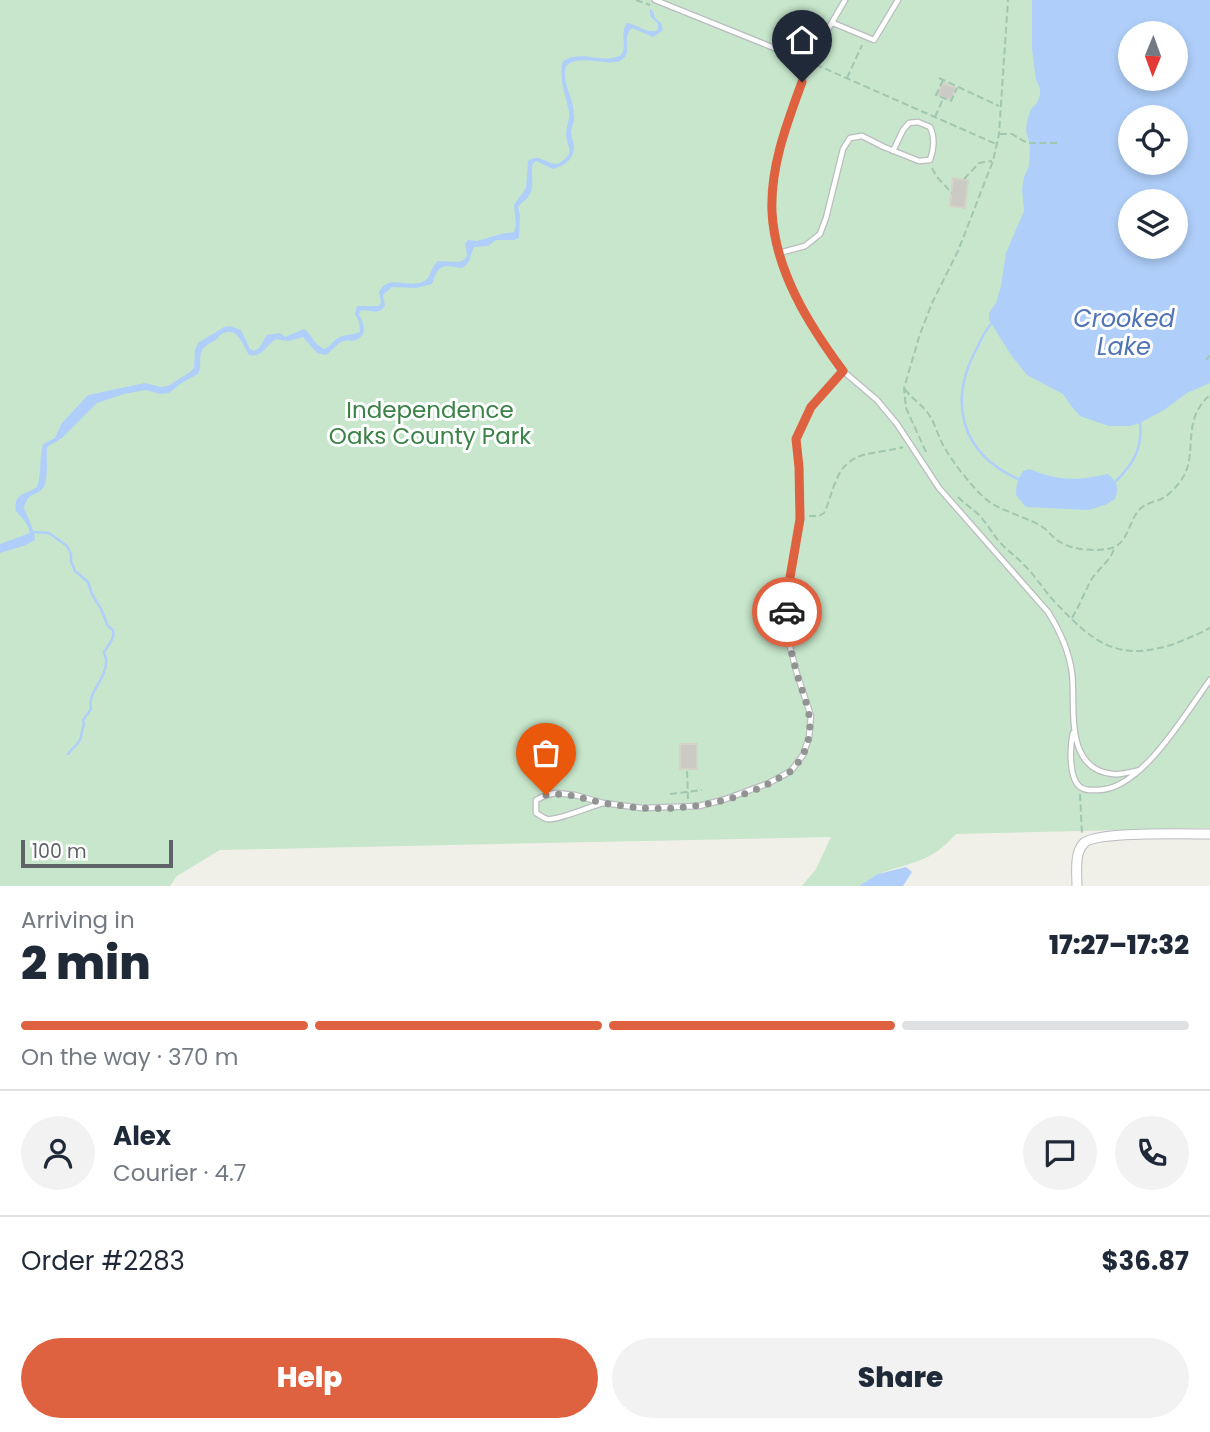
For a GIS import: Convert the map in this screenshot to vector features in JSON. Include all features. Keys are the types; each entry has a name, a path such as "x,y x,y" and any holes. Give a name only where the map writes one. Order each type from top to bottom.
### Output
{"street":[{"path":"1077,886 1079,852 1089,839 1129,835 1210,834"}],"lane":[{"path":"655,0 808,64"},
{"path":"845,0 808,64 781,142 773,186 772,213 779,253 800,307 825,348 843,371 884,408 939,488 1048,612 1059,630 1072,673 1074,728 1084,760 1092,767 1115,775 1140,770"},
{"path":"833,23 874,40 898,0"},
{"path":"779,253 804,246 820,234 843,149 850,138 862,135 893,151 919,161 930,160 933,153 933,134 930,127 918,122 908,123 893,151"},
{"path":"603,803 564,817 547,819 536,813 536,800 556,793 642,808 689,807 723,800 769,783 791,771 803,755 809,737 811,716 787,635 788,589 800,516 796,439 811,407 843,371"},
{"path":"1074,728 1071,743 1073,778 1086,790 1102,790 1124,782 1155,755 1210,680"}],"path":[{"path":"636,0 649,5"},
{"path":"928,458 905,408 904,388 932,303 958,251 993,161 999,134 1008,0"},
{"path":"846,79 866,38"},
{"path":"808,64 819,66 997,144"},
{"path":"939,78 1000,106"},
{"path":"943,79 936,95 951,101 958,86"},
{"path":"935,118 943,98"},
{"path":"999,134 1012,134 1027,143 1059,143"},
{"path":"930,160 937,177 952,192"},
{"path":"964,179 979,163 993,161"},
{"path":"1206,360 1210,355"},
{"path":"904,388 926,410 943,445 986,499 1027,519 1074,549 1114,548"},
{"path":"1072,618 1090,582 1113,554 1114,548 1123,540 1140,509 1163,498 1184,477 1189,465 1194,418 1201,403 1210,395"},
{"path":"800,516 820,516 824,513 836,480 850,459 910,444"},
{"path":"958,497 978,514 1054,602 1102,643 1130,652 1148,652 1190,639 1210,628"},
{"path":"687,771 689,807"},
{"path":"1079,786 1083,844"},
{"path":"670,794 702,790"}],"green space":[{"name":"Independence Oaks County Park","path":"0,0 1210,0 1210,828 956,834 930,856 881,873 857,886 802,886 816,869 831,837 220,850 177,876 170,886 0,886"}],"water":[{"name":"Crooked Lake","path":"1032,0 1210,0 1210,383 1130,426 1109,426 1080,416 1063,394 1027,375 989,320 989,313 996,303 1001,286 1006,253 1024,211 1022,189 1029,166 1030,149 1027,121 1040,95 1032,49"},
{"path":"650,9 663,30 653,37 632,28 627,36 624,58 612,62 572,62 566,66 565,78 574,117 571,131 574,152 567,162 553,169 536,161 533,164 531,190 518,207 519,238 496,240 488,246 474,247 465,266 442,267 432,284 416,288 392,287 383,295 383,309 360,311 364,329 360,338 342,342 326,355 317,353 303,337 288,341 276,339 261,353 249,355 239,337 227,332 202,350 198,374 169,393 145,390 97,403 62,438 47,447 45,484 28,499 24,508 35,540 0,553 0,544 30,533 16,511 16,501 21,495 37,487 43,444 55,438 62,423 88,395 145,383 168,386 194,368 198,343 224,327 241,330 250,349 254,351 267,335 280,333 285,337 304,329 325,349 340,337 360,332 355,314 357,306 379,306 379,292 383,286 394,282 420,283 428,278 438,261 459,262 465,259 465,244 468,240 477,241 514,232 514,205 526,188 528,161 539,158 558,164 569,154 566,135 569,112 562,81 563,61 577,56 614,58 621,55 627,23 650,31 658,30 658,24 650,16"},
{"path":"1029,469 1068,479 1108,474 1117,485 1115,499 1088,510 1026,507 1016,495 1016,491 1021,474"},
{"path":"906,867 912,872 903,886 859,886 878,874"}],"building":[{"path":"943,83 956,88 951,100 937,95"},
{"path":"953,178 968,180 965,208 950,206"},
{"path":"680,744 697,744 697,769 680,769"}],"waterway":[{"path":"991,324 968,368 963,387 965,424 983,455 998,468 1018,479"},
{"path":"1116,481 1136,455 1140,440 1140,423"},
{"path":"32,532 49,533 67,546 75,571 88,582 108,626 113,630 112,639 104,652 105,669 92,697 91,709 83,720 80,739 68,754"}],"way so far":[{"path":"546,795 575,795 603,803 642,808 699,806 747,792 791,771 803,755 809,737 811,716 787,635 787,612"}],"route":[{"path":"787,612 788,589 800,519 796,439 811,407 843,371 825,348 800,307 779,253 772,213 773,186 781,142 802,82"}]}
